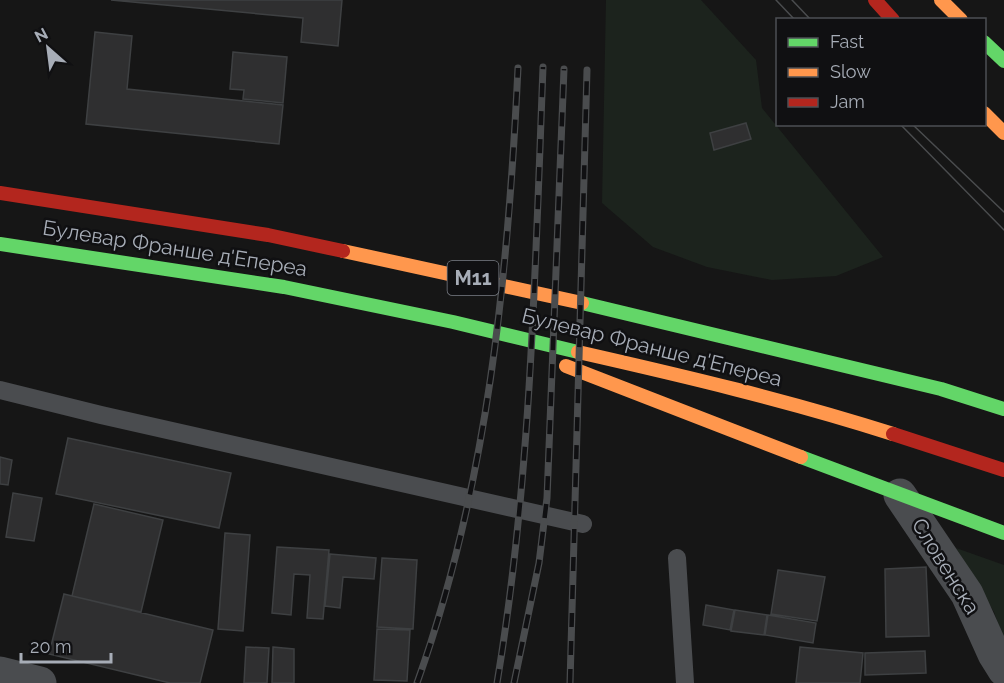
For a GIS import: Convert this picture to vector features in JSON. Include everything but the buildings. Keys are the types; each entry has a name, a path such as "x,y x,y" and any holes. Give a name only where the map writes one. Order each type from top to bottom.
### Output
{"main road":[{"path":"874,0 891,18"},
{"path":"941,0 959,18"},
{"path":"986,44 1004,61"},
{"path":"986,115 1004,133"},
{"name":"Булевар Франше д'Епереа","path":"0,193 268,235 459,275 673,322 941,389 1004,409"},
{"name":"Булевар Франше д'Епереа","path":"0,244 284,287 453,322 686,377 839,417 1004,470"},
{"path":"453,322 1004,533"}],"street":[{"name":"Словенска","path":"900,495 967,594 994,654 1004,670"},
{"path":"0,673 40,683"}],"lane":[{"path":"0,390 583,524"},
{"path":"678,558 685,683"}],"shaded area":[{"path":"606,0 701,0 756,60 762,108 883,257 836,276 772,280 707,267 653,247 602,203"},
{"path":"956,548 1004,565 1004,641 994,612"}],"tram line":[{"path":"776,0 793,18"},
{"path":"792,0 809,18"},
{"path":"902,126 1004,230"},
{"path":"914,126 1004,212"}],"railway":[{"path":"497,683 517,530 530,376 543,67"},
{"path":"417,683 441,608 478,456 500,302 508,224 518,68"},
{"path":"514,683 539,563 547,498 564,69"},
{"path":"570,683 587,70"}],"traffic: fast":[{"path":"986,44 1004,61"},
{"path":"0,244 284,287 453,322 578,352"},
{"path":"582,303 941,389 1004,409"},
{"path":"801,457 1004,533"}],"traffic: slow":[{"path":"941,0 959,18"},
{"path":"986,115 1004,133"},
{"path":"343,251 582,303"},
{"path":"578,352 737,390 893,434"},
{"path":"566,366 801,457"}],"traffic: jam":[{"path":"875,0 891,18"},
{"path":"0,193 268,235 343,251"},
{"path":"893,434 1004,470"}]}
